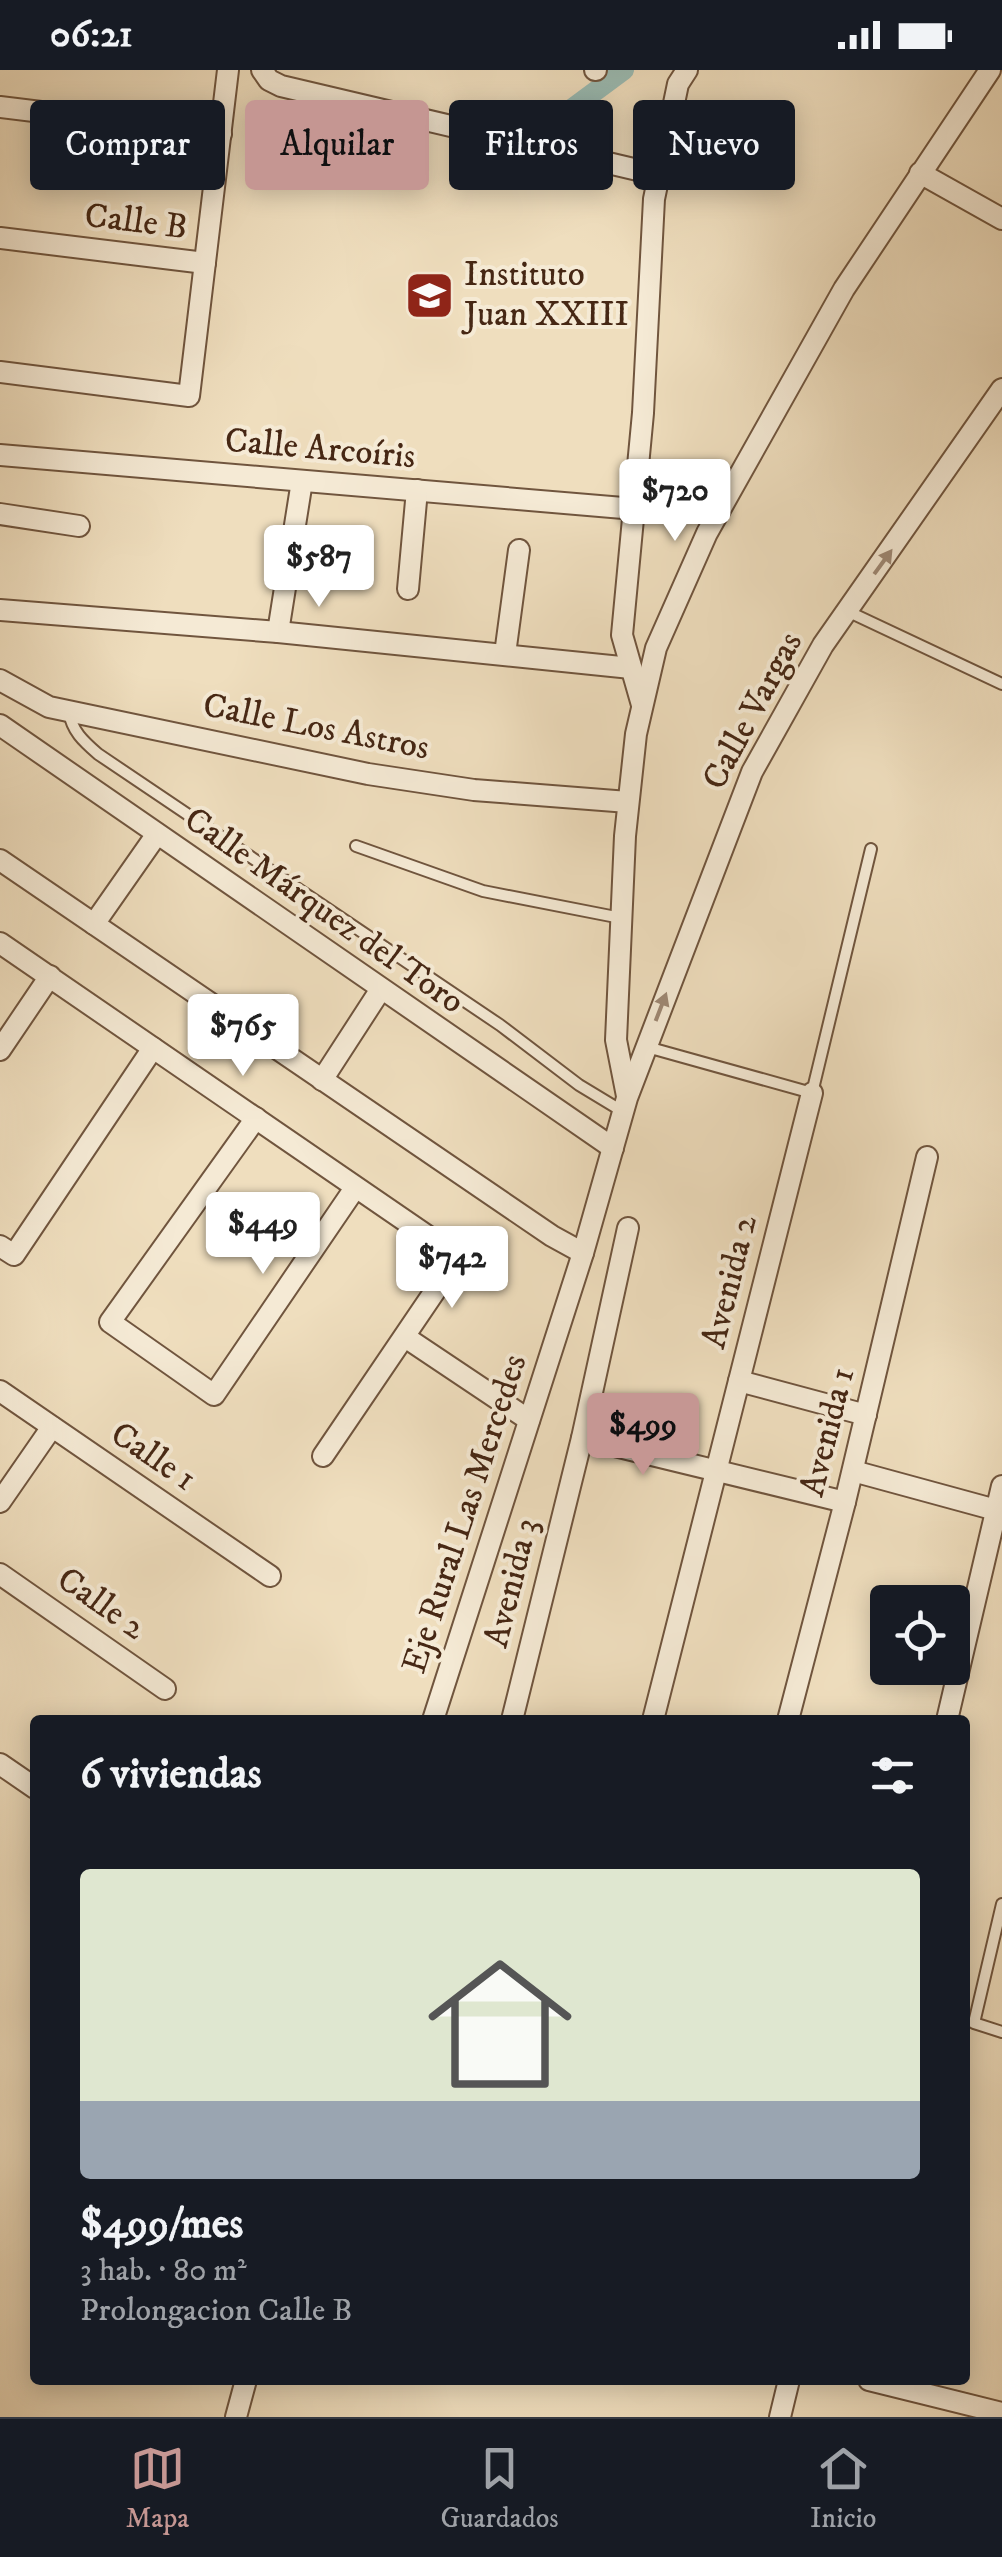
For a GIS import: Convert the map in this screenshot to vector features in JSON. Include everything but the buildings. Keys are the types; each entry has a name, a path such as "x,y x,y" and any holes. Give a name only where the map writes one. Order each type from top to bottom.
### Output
{"street":[{"path":"225,100 228,70"},
{"path":"262,70 282,86 633,168"},
{"path":"675,100 678,84 687,70"},
{"path":"625,1105 616,1040 628,802 642,708 656,648 707,533 844,289 990,70"},
{"path":"0,107 30,111"},
{"path":"920,173 1002,220"},
{"path":"0,372 189,396 214,190"},
{"path":"642,708 622,635 635,508 656,190"},
{"name":"Calle B","path":"0,238 205,263"},
{"name":"Calle Vargas","path":"625,1105 752,772 823,645 1002,389"},
{"name":"Calle Arcoíris","path":"0,456 635,508"},
{"path":"278,632 302,480"},
{"path":"408,590 417,490"},
{"path":"0,514 80,526"},
{"path":"505,654 518,550"},
{"path":"0,610 278,632 631,668"},
{"name":"Calle Los Astros","path":"0,680 48,708 368,774 474,790 628,802"},
{"name":"Calle Márquez del Toro","path":"0,724 613,1148"},
{"path":"94,924 157,834"},
{"path":"0,860 552,1236 583,1252"},
{"path":"0,943 458,1256 323,1456"},
{"path":"0,1050 50,976"},
{"path":"322,1080 381,989"},
{"path":"7,1251 153,1048"},
{"name":"Avenida 2","path":"653,1715 812,1094"},
{"name":"Eje Rural Las Mercedes","path":"436,1715 583,1252 625,1105"},
{"path":"256,1118 110,1322 214,1396 355,1188"},
{"name":"Avenida 1","path":"789,1715 927,1158"},
{"name":"Avenida 3","path":"513,1715 582,1438 628,1228"},
{"path":"404,1337 529,1420"},
{"path":"739,1381 866,1415"},
{"name":"Calle 1","path":"0,1391 270,1576"},
{"path":"0,1502 52,1426"},
{"path":"582,1438 845,1502"},
{"path":"852,1471 996,1510"},
{"path":"948,1715 1002,1486"},
{"name":"Calle 2","path":"0,1574 166,1688"},
{"path":"0,1764 30,1785"},
{"path":"236,2417 245,2385"},
{"path":"780,2417 789,2385"},
{"path":"889,2385 1002,2413"}],"lane":[{"path":"848,612 1002,684"},
{"path":"69,712 70,723 80,738 98,754 486,1015 579,1085 625,1105"},
{"path":"356,846 483,892 621,918"},
{"path":"646,1047 812,1094 871,849"},
{"path":"1002,1904 974,2024 1002,2032"}],"waterway":[{"path":"584,100 624,70"}],"place":[{"name":"Instituto Juan XXIII","path":"429,295"}]}
